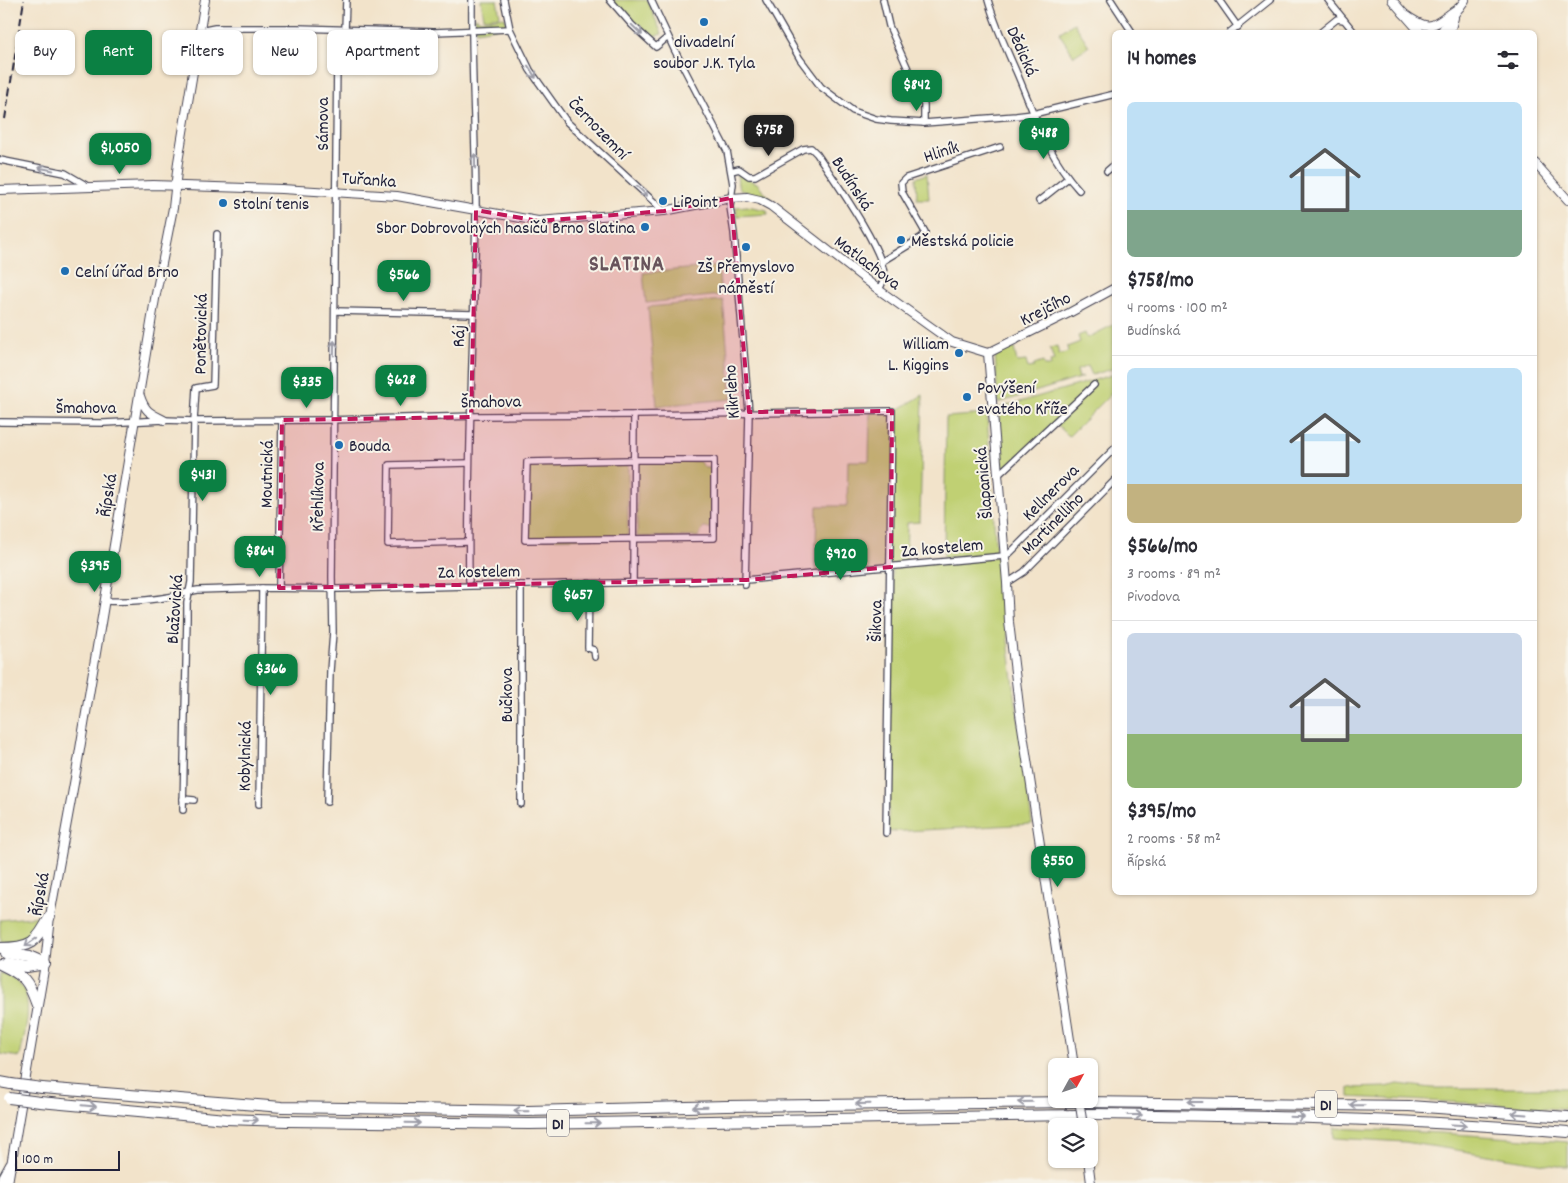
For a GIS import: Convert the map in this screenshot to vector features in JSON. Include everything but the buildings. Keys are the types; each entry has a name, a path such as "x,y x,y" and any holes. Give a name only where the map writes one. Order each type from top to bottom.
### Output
{"highway":[{"path":"0,950 22,947 30,943 41,933 50,916"},
{"path":"0,950 29,957 45,964"},
{"path":"0,964 27,967 45,964"},
{"path":"0,964 17,972 24,978 37,1006"},
{"name":"D1","path":"0,1082 42,1088 282,1107 528,1111 1048,1101"},
{"name":"D1","path":"4,1097 226,1119 306,1122 530,1124 1081,1114 1321,1118 1504,1126 1568,1132"},
{"name":"D1","path":"1098,1101 1409,1106 1568,1117"},
{"path":"1,1183 10,1165"}],"street":[{"name":"Řípská","path":"200,30 205,0"},
{"path":"205,30 215,28 345,30 346,0"},
{"path":"472,0 471,32 476,210"},
{"name":"Černozemní","path":"504,0 510,29 530,70 567,122 664,212"},
{"path":"610,0 632,25 656,47 668,37"},
{"name":"Kikrleho","path":"651,0 727,151 731,171 730,207 734,233 749,412 746,582"},
{"path":"766,0 807,70 821,87 853,111 876,119 924,123 1033,114 1112,95"},
{"path":"883,0 889,26 924,105 924,123"},
{"name":"Dědická","path":"988,0 993,20 1046,143 1068,178 1079,190"},
{"path":"1111,0 1131,30"},
{"path":"1219,0 1238,27"},
{"path":"1233,30 1270,0"},
{"path":"1328,0 1352,30"},
{"path":"1392,0 1418,30"},
{"path":"1442,30 1465,0"},
{"path":"1403,13 1417,22 1430,25 1442,21 1459,8"},
{"path":"1451,30 1459,8"},
{"path":"1323,30 1337,19 1344,20"},
{"path":"438,32 510,29"},
{"name":"Řípská","path":"8,1183 45,964 50,916 63,849 134,422 173,208 178,162 193,75"},
{"name":"Sámova","path":"336,192 337,75"},
{"name":"Hliník","path":"882,262 922,237 925,232 902,192 901,183 906,178 1000,147"},
{"name":"Budínská","path":"731,171 739,170 749,176 755,176 803,149 811,148 817,154 870,236 882,262 884,276 879,290"},
{"path":"0,160 65,173 89,187"},
{"path":"1537,165 1568,200"},
{"path":"1107,171 1112,167"},
{"path":"1040,202 1068,178"},
{"name":"Tuřanka","path":"0,190 153,185 336,192 397,196 538,221 664,212 731,198"},
{"name":"Křehlíkova","path":"327,802 330,672 333,632 336,192"},
{"name":"Matlachova","path":"731,198 747,197 760,200 771,206 879,290 952,342 988,353"},
{"name":"Ráj","path":"469,580 469,463 476,210"},
{"name":"Ponětovická","path":"194,421 196,388 213,385 217,234"},
{"name":"Krejčího","path":"988,353 1112,290"},
{"path":"335,311 474,314"},
{"name":"Šlapanická","path":"988,353 1009,622 1020,714 1073,1058"},
{"path":"998,476 1094,385"},
{"path":"140,392 145,408 151,414 164,420"},
{"name":"Šmahova","path":"0,422 634,416 749,412 892,411"},
{"name":"Šikova","path":"886,833 892,411"},
{"path":"633,582 634,416"},
{"name":"Moutnická","path":"279,588 282,420"},
{"name":"Blažovická","path":"183,810 187,618 191,582 194,421"},
{"name":"Kellnerova","path":"1004,556 1010,553 1112,451"},
{"path":"634,460 714,460 714,538 525,540 527,462 634,460"},
{"path":"468,542 388,544 388,465 469,463"},
{"name":"Martinelliho","path":"1007,583 1024,572 1112,483"},
{"name":"Za kostelem","path":"105,601 172,596 190,591 262,588 332,589 633,582 746,582 1004,556"},
{"path":"588,583 588,648 594,650 595,657"},
{"name":"Bučkova","path":"521,585 521,804"},
{"name":"Kobylnická","path":"259,804 262,588"},
{"path":"183,799 194,800"},
{"path":"1089,1168 1091,1183"}],"highlighted area":[{"path":"731,198 749,412 892,411 891,567 746,580 279,588 282,420 471,417 476,210 538,221 664,211"}],"green space":[{"path":"481,0 497,0 500,16 484,18"},
{"path":"611,0 647,0 662,34 647,38"},
{"path":"475,17 481,20 505,17 507,26 476,31"},
{"path":"1074,23 1089,46 1074,56 1059,33"},
{"path":"738,174 757,183 771,200 741,190 738,185"},
{"path":"927,174 929,199 917,199 916,178"},
{"path":"747,206 767,210 768,214 737,216 736,207"},
{"path":"718,266 721,295 646,303 643,273"},
{"path":"723,300 732,399 657,406 648,307"},
{"path":"1112,326 1112,369 1092,375 1088,366 1077,370 1079,378 1083,377 998,403 995,354 1014,348 1017,362 1026,361 1028,368 1043,362 1044,366 1051,366 1050,362 1054,361 1050,348 1057,346 1059,355 1068,352 1067,347 1080,342 1078,336 1085,333 1087,338"},
{"path":"1112,375 1112,393 1069,436 1055,423 1003,472 999,408"},
{"path":"923,395 920,522 907,523 906,563 997,557 1032,824 888,832 892,571 815,575 817,506 847,506 848,461 869,461 870,413 894,412"},
{"path":"987,414 996,553 944,558 946,417"},
{"path":"699,461 705,468 714,468 713,528 703,528 698,537 637,537 637,462"},
{"path":"625,462 628,464 628,535 625,537 530,539 527,537 528,466 530,464"},
{"path":"40,916 37,933 21,944 0,943 0,920"},
{"path":"0,973 15,979 22,986 26,995 26,1027 20,1057 0,1054"},
{"path":"1398,1084 1432,1088 1568,1088 1568,1110 1349,1097 1349,1088 1385,1087"},
{"path":"1334,1128 1568,1142 1568,1166 1405,1142 1334,1138"}],"railway":[{"path":"5,119 24,0"}],"place":[{"name":"divadelní soubor J.K. Tyla","path":"704,22"},
{"name":"LiPoint","path":"663,201"},
{"name":"Stolní tenis","path":"223,203"},
{"name":"Sbor Dobrovolných hasičů Brno Slatina","path":"645,227"},
{"name":"Městská policie","path":"901,240"},
{"name":"ZŠ Přemyslovo náměstí","path":"746,247"},
{"name":"Celní úřad Brno","path":"65,271"},
{"name":"William L. Kiggins","path":"959,353"},
{"name":"Povýšení svatého Kříže","path":"967,397"},
{"name":"Bouda","path":"339,445"}],"district":[{"name":"SLATINA","path":"627,262"}]}
